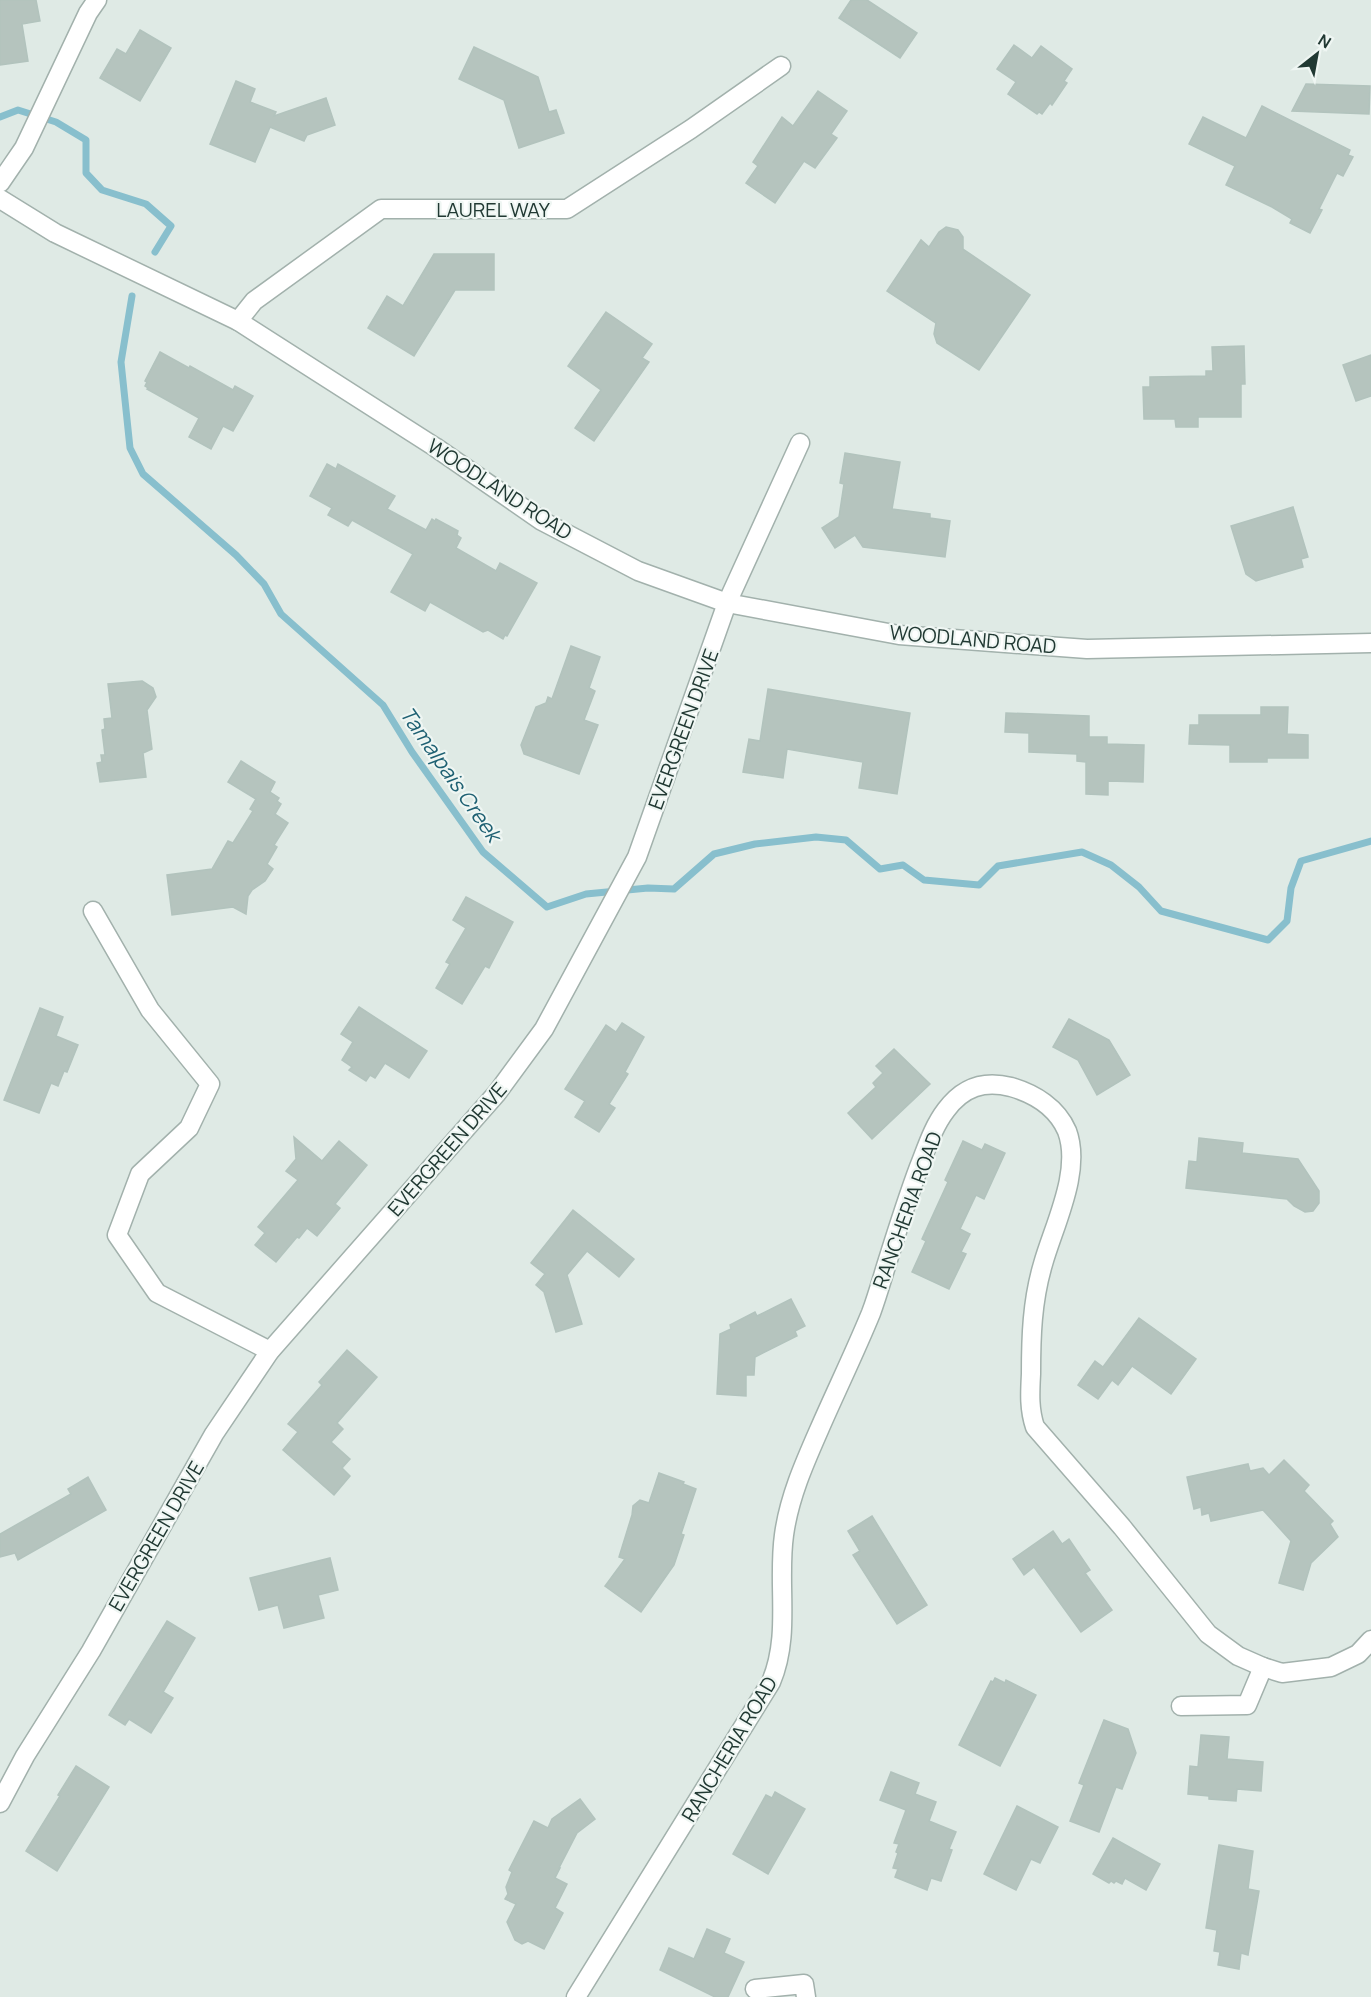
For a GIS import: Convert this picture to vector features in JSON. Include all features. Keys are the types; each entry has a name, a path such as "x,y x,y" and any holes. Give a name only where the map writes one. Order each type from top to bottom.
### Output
{"street":[{"path":"0,183 24,148 88,13 97,0"},
{"name":"LAUREL WAY","path":"238,321 254,301 381,209 567,209 691,129 781,66"},
{"name":"WOODLAND ROAD","path":"0,199 55,233 238,321 435,447 542,521 638,571 728,603 899,635 1077,648 1129,649 1371,643"},
{"name":"EVERGREEN DRIVE","path":"0,1803 25,1756 91,1651 214,1434 270,1352 497,1094 544,1029 637,857 728,603 800,443"},
{"path":"93,911 150,1010 210,1084 189,1128 140,1174 117,1235 157,1293 270,1352"},
{"name":"RANCHERIA ROAD","path":"576,1997 771,1682 778,1664 783,1631 784,1535 798,1479 872,1311 906,1201 933,1132 946,1110 960,1094 975,1086 992,1084 1012,1088 1042,1100 1057,1114 1066,1130 1072,1150 1072,1171 1042,1268 1033,1309 1030,1342 1030,1412 1035,1427 1157,1569 1208,1634 1238,1656 1282,1672 1331,1667 1358,1654 1371,1640"},
{"path":"1181,1706 1247,1705 1263,1667"},
{"path":"755,1989 804,1984 806,1997"}],"building":[{"path":"0,0 36,0 40,21 22,24 28,61 0,65"},
{"path":"851,0 867,0 917,33 900,58 839,18"},
{"path":"140,30 171,48 140,101 100,78 117,49 126,54"},
{"path":"1014,45 1032,58 1041,46 1072,69 1064,81 1067,83 1052,105 1050,103 1042,114 1039,112 1037,114 1008,94 1016,82 997,69"},
{"path":"474,47 538,77 549,112 556,110 564,133 519,148 504,100 459,79"},
{"path":"236,81 255,89 250,102 276,112 274,116 326,98 335,125 307,135 304,141 270,127 255,162 210,144"},
{"path":"1306,84 1370,86 1369,114 1292,111"},
{"path":"818,91 847,111 831,134 837,138 815,168 804,161 775,203 746,183 758,166 753,162 782,117 793,126"},
{"path":"1262,106 1350,150 1348,155 1353,157 1343,176 1337,173 1310,233 1290,223 1292,219 1272,207 1226,185 1235,166 1189,144 1203,117 1246,138"},
{"path":"946,227 958,230 963,237 963,249 1030,295 979,370 937,343 934,334 936,323 887,291 921,240 929,247 939,232"},
{"path":"434,254 494,254 494,290 455,290 414,356 368,328 387,296 403,306"},
{"path":"606,312 652,344 642,358 649,362 594,441 575,428 601,390 568,366"},
{"path":"1244,346 1245,384 1241,384 1241,417 1198,417 1198,427 1176,427 1175,419 1144,419 1143,387 1150,387 1150,377 1206,376 1206,371 1213,371 1212,347"},
{"path":"160,352 233,390 235,386 253,396 233,431 223,426 211,449 189,437 199,418 145,386 147,382 145,381"},
{"path":"1371,355 1371,396 1356,401 1343,365"},
{"path":"845,453 900,462 892,509 930,514 930,518 950,521 945,557 863,547 855,535 835,548 822,528 839,517 844,484 840,483"},
{"path":"327,464 336,469 338,464 395,496 387,509 426,530 432,519 435,521 436,519 458,531 457,535 461,538 456,548 496,571 500,563 537,583 507,636 505,635 503,639 488,630 483,632 430,602 425,611 391,592 413,554 352,520 348,526 328,515 332,508 310,496"},
{"path":"1293,507 1308,557 1301,559 1303,567 1256,581 1246,574 1231,526"},
{"path":"571,646 600,657 589,688 595,691 584,720 598,725 579,774 524,754 521,745 536,707 546,703 548,697 552,699"},
{"path":"142,681 153,688 156,697 147,710 152,749 143,753 146,777 100,782 97,763 102,762 101,755 105,755 102,730 105,729 104,719 112,718 108,684"},
{"path":"768,689 910,713 897,794 859,788 863,762 787,749 783,778 743,772 749,739 760,741"},
{"path":"1261,707 1288,707 1287,734 1308,735 1308,758 1267,758 1267,762 1230,762 1230,745 1189,744 1190,725 1199,725 1199,715 1261,715"},
{"path":"1006,713 1089,716 1089,737 1107,737 1107,744 1144,745 1143,782 1108,781 1108,795 1086,794 1086,762 1077,761 1077,754 1029,752 1029,733 1005,732"},
{"path":"241,761 275,782 270,792 279,798 277,801 281,804 275,814 288,823 274,845 277,847 267,864 273,869 265,881 252,890 248,896 246,914 233,907 172,915 167,875 212,869 228,841 233,843 253,811 250,809 256,799 228,782"},
{"path":"466,897 513,922 489,968 485,966 462,1004 436,988 450,964 446,962 466,928 453,920"},
{"path":"359,1007 427,1051 409,1078 385,1063 375,1078 370,1075 366,1081 349,1070 352,1067 342,1060 353,1042 341,1034"},
{"path":"40,1008 63,1017 56,1036 78,1045 67,1072 64,1071 58,1086 51,1083 39,1113 4,1100"},
{"path":"1069,1019 1109,1040 1130,1075 1097,1095 1078,1060 1053,1047"},
{"path":"622,1023 644,1037 625,1072 628,1074 609,1104 615,1108 599,1132 575,1117 585,1101 565,1089 606,1025 616,1032"},
{"path":"894,1049 930,1084 872,1139 848,1113 876,1087 873,1083 883,1073 876,1066"},
{"path":"294,1137 322,1161 339,1141 367,1165 335,1204 340,1208 317,1236 307,1228 276,1262 255,1245 265,1233 258,1227 298,1180 286,1171 296,1159"},
{"path":"1199,1138 1243,1143 1242,1153 1298,1159 1319,1191 1319,1203 1313,1211 1305,1212 1287,1199 1186,1188 1189,1161 1197,1162"},
{"path":"963,1141 982,1150 985,1144 1005,1153 984,1199 976,1195 960,1229 970,1234 961,1252 966,1254 949,1289 912,1272 926,1241 922,1239 948,1182 945,1180"},
{"path":"573,1210 634,1259 619,1277 587,1251 567,1275 582,1324 556,1332 544,1292 536,1285 545,1274 531,1263"},
{"path":"791,1299 805,1326 795,1331 797,1336 755,1357 754,1375 746,1375 746,1396 717,1394 720,1334 731,1329 730,1325 755,1312 757,1316"},
{"path":"1139,1318 1196,1359 1171,1394 1132,1366 1118,1385 1112,1380 1098,1399 1078,1385 1095,1361 1103,1367"},
{"path":"347,1350 377,1377 337,1423 343,1429 331,1442 350,1459 342,1468 350,1476 334,1495 283,1450 298,1432 288,1424 322,1385 319,1382"},
{"path":"1284,1460 1309,1485 1304,1491 1333,1521 1330,1524 1338,1537 1311,1563 1303,1590 1279,1583 1291,1541 1263,1510 1211,1521 1209,1513 1202,1515 1201,1507 1194,1509 1187,1477 1248,1464 1250,1471 1263,1468 1269,1475"},
{"path":"659,1473 696,1489 681,1534 684,1535 674,1565 641,1612 605,1586 625,1559 619,1557 633,1506 640,1500 649,1503"},
{"path":"88,1477 106,1510 18,1560 15,1553 0,1557 0,1534 71,1494 68,1489"},
{"path":"872,1516 927,1605 897,1624 853,1555 860,1551 848,1531"},
{"path":"1053,1531 1062,1544 1069,1539 1090,1570 1085,1573 1112,1610 1081,1632 1034,1567 1024,1575 1013,1559"},
{"path":"330,1558 338,1590 318,1595 324,1618 284,1628 278,1605 259,1610 250,1578"},
{"path":"167,1621 195,1638 163,1692 173,1698 151,1733 129,1719 125,1725 109,1715"},
{"path":"995,1678 1005,1683 1006,1680 1036,1695 1000,1766 959,1745 991,1681 993,1682"},
{"path":"1104,1720 1128,1729 1136,1753 1122,1789 1116,1787 1099,1832 1070,1821 1084,1785 1079,1783"},
{"path":"1201,1735 1229,1737 1227,1759 1263,1762 1261,1791 1237,1789 1236,1801 1209,1799 1209,1796 1188,1794 1190,1766 1198,1767"},
{"path":"76,1766 109,1787 57,1871 26,1851"},
{"path":"891,1772 919,1783 915,1794 936,1802 929,1821 956,1832 941,1881 931,1878 927,1890 895,1877 898,1869 893,1868 899,1844 894,1843 906,1810 880,1800"},
{"path":"775,1792 805,1809 768,1874 733,1854 766,1795 772,1798"},
{"path":"580,1799 595,1819 577,1833 555,1878 567,1884 555,1908 563,1913 544,1949 528,1941 522,1944 515,1940 507,1922 516,1904 505,1899 508,1894 506,1887 512,1872 509,1870 534,1821 548,1828 552,1819"},
{"path":"1017,1806 1058,1827 1040,1863 1031,1859 1016,1890 984,1874"},
{"path":"1113,1838 1160,1864 1146,1890 1125,1878 1122,1884 1116,1881 1109,1883 1093,1874"},
{"path":"1219,1845 1253,1851 1248,1889 1259,1891 1248,1955 1241,1953 1239,1969 1218,1965 1220,1952 1214,1951 1217,1930 1206,1928"},
{"path":"707,1929 730,1939 724,1953 744,1962 728,1997 715,1997 660,1970 669,1948 694,1959"}],"waterway":[{"name":"Tamalpais Creek","path":"0,117 18,110 56,122 86,140 86,173 102,190 146,204 171,226 155,252"},
{"name":"Tamalpais Creek","path":"132,296 121,362 130,448 143,474 236,555 264,584 281,614 383,705 412,752 483,852 547,907 586,894 648,888 674,889 714,854 755,844 816,837 846,840 880,869 903,865 924,880 979,885 998,866 1082,852 1111,865 1139,887 1161,911 1268,940 1287,921 1291,888 1301,861 1371,841"}]}
